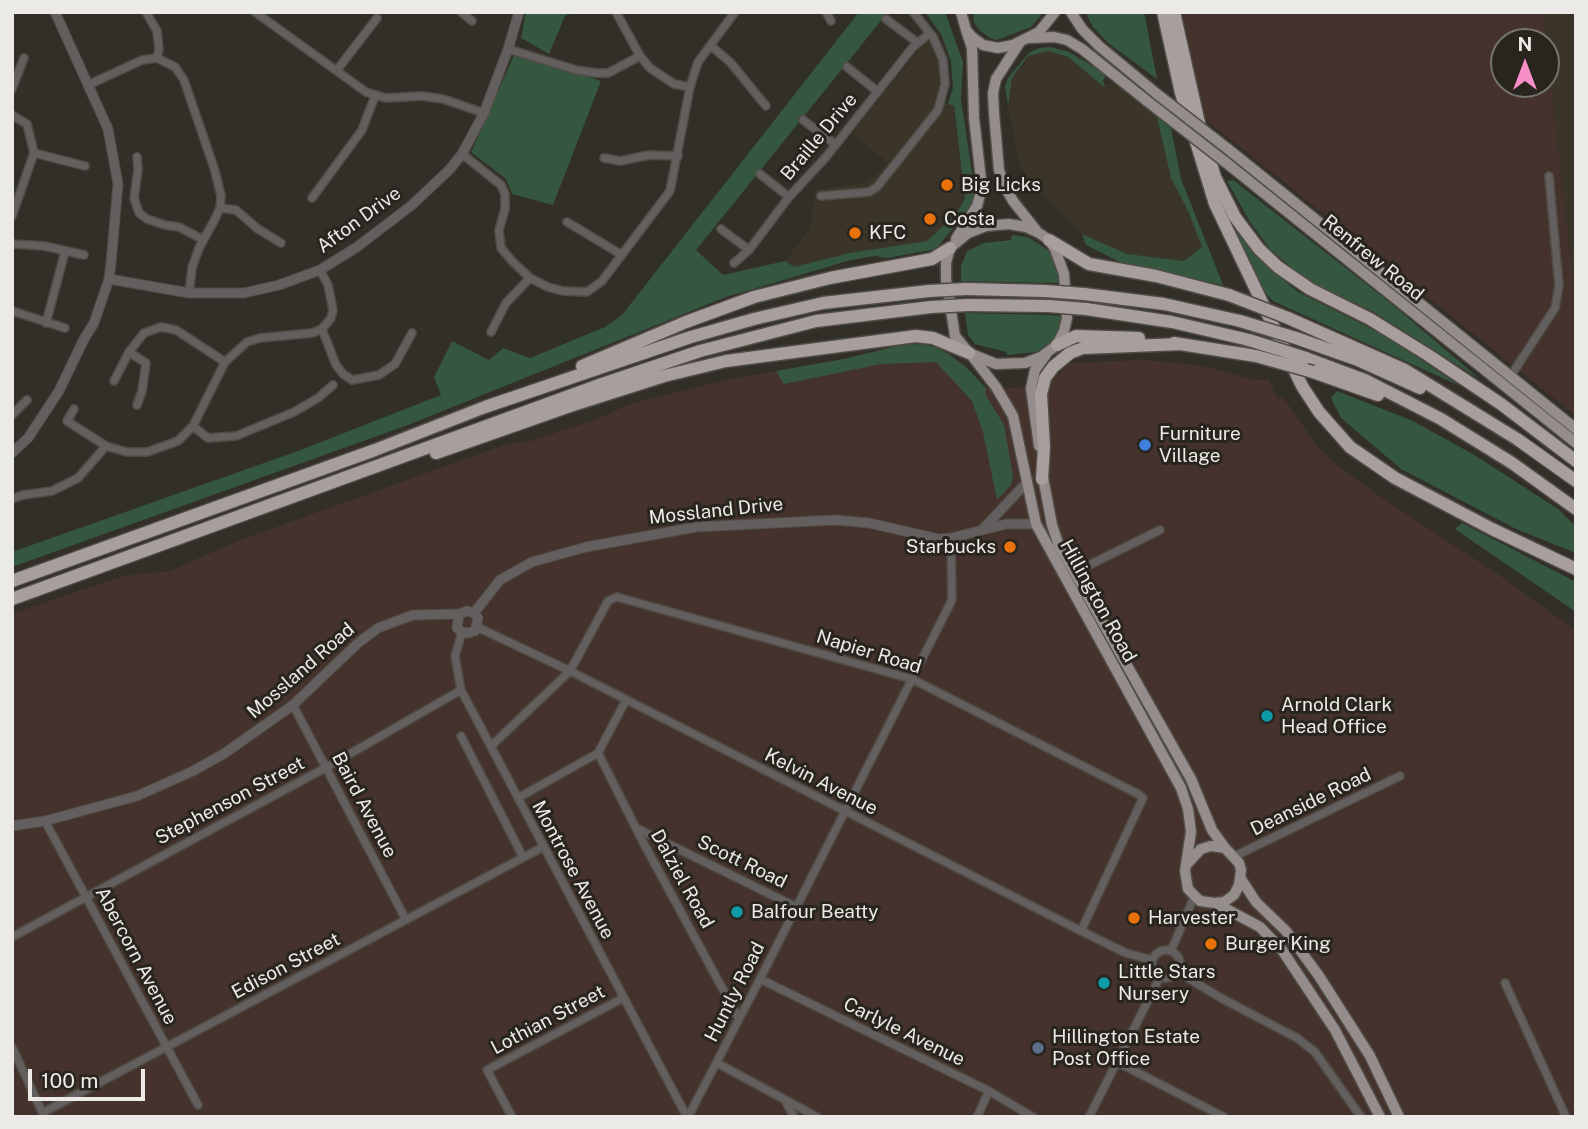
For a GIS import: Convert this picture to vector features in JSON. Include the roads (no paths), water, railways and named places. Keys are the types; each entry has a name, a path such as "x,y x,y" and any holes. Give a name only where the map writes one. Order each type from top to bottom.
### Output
{"highway":[{"path":"1163,12 1181,93 1215,204 1302,386 1319,412 1350,447 1374,465 1465,515 1576,569"},
{"path":"1174,12 1199,123 1215,177 1235,218 1259,249 1278,267 1310,289 1370,319 1428,355 1501,404 1576,461"},
{"path":"1044,237 1089,264 1169,279 1229,295 1405,370 1526,445 1576,481"},
{"path":"12,581 375,450 719,309 754,297 830,278 932,260 953,245"},
{"path":"485,407 724,326 823,303 929,291 1045,290 1164,304 1240,321 1358,360 1486,421"},
{"path":"12,599 602,384 727,342 843,316 931,307 1048,306 1086,309 1172,322 1249,340 1365,380 1441,419 1512,463 1576,509"},
{"path":"142,552 570,405 699,367 797,349 916,336 933,338 971,354"},
{"path":"1052,349 1076,337 1090,336 1145,339 1256,356 1313,372 1441,419"},
{"path":"1042,479 1044,447 1041,394 1045,378 1053,368 1070,353 1083,348 1181,344"}],"main road":[{"path":"962,18 972,48 974,118 982,188 977,206 953,245 946,272 952,324 955,336 971,354 989,363 1012,364 1033,361 1052,349 1066,324 1067,308 1062,264 1044,237 1008,194 1001,178 994,87 999,73 1025,40 1039,32 1055,12"},
{"name":"Renfrew Road","path":"1071,12 1082,29 1099,46 1157,94 1576,429"},
{"name":"Renfrew Road","path":"962,18 977,41 990,47 1006,47 1025,40 1054,37 1067,40 1082,49 1576,443"},
{"path":"953,245 974,230 993,224 1019,225 1044,237"},
{"name":"Hillington Road","path":"1052,349 1035,370 1031,388 1042,479 1058,543 1191,779 1212,830 1225,848"},
{"name":"Hillington Road","path":"971,354 998,389 1013,416 1036,524 1181,788 1191,831 1187,864"},
{"path":"1211,846 1225,848 1235,856 1241,870 1241,879 1234,895 1224,902 1215,903 1206,903 1194,897 1186,883 1187,864 1201,849 1211,846"},
{"path":"1241,879 1256,902 1286,931 1320,976 1370,1056 1399,1117"},
{"path":"1215,903 1260,927 1282,950 1335,1030 1380,1117"}],"street":[{"path":"12,453 28,438 59,391 94,323 110,279 118,184 108,129 55,12"},
{"path":"146,12 157,31 157,58"},
{"path":"256,12 375,96 432,97 484,113"},
{"path":"461,12 472,21"},
{"name":"Afton Drive","path":"110,279 188,292 244,293 279,285 320,270 357,247 412,205 462,154 484,113 519,12"},
{"path":"616,12 640,56 650,68 674,84 690,87"},
{"path":"462,154 501,185 505,201 499,230 501,248 530,278 563,292 587,292 602,281 670,191 690,87 698,62 735,12"},
{"path":"826,12 831,22"},
{"path":"821,197 869,192 877,187 933,118 942,102 946,76 940,52 930,33 913,12"},
{"path":"337,70 377,18"},
{"path":"886,19 918,43"},
{"name":"Braille Drive","path":"734,263 749,250 877,91 918,43 930,33"},
{"path":"711,46 730,62 765,106"},
{"path":"508,49 576,70 596,73 608,73 640,56"},
{"path":"12,89 24,58"},
{"path":"88,85 142,60 157,58 175,67 184,80 218,180 220,208 202,239 192,268 188,292"},
{"path":"847,67 877,91"},
{"path":"312,198 362,130 375,96"},
{"path":"12,115 27,124 34,153 12,216"},
{"path":"803,120 835,144"},
{"path":"34,153 85,166"},
{"path":"604,159 620,161 649,155 678,156"},
{"path":"136,157 138,170 134,198 139,213 147,219 179,227 202,239"},
{"path":"760,174 789,197"},
{"path":"1510,377 1555,308 1559,286 1549,176"},
{"path":"220,208 236,210 258,229 281,243"},
{"path":"567,222 622,255"},
{"path":"721,229 749,250"},
{"path":"12,244 44,246 65,253 84,255"},
{"path":"46,323 65,253"},
{"path":"74,409 67,421 106,446 127,452 147,452 177,441 193,426 225,362 247,342 260,338 312,333 322,329 331,318 332,310 328,285 320,270"},
{"path":"492,332 506,303 530,278"},
{"path":"12,311 65,328"},
{"path":"114,381 129,352 144,333 161,327 176,330 225,362"},
{"path":"322,329 336,365 342,374 352,380 379,375 396,364 412,333"},
{"path":"129,352 146,363 144,383 137,405"},
{"path":"193,426 208,438 236,436 293,412 318,398 333,385"},
{"path":"12,415 27,400"},
{"path":"12,499 52,491 78,478 106,446"},
{"path":"982,530 1027,482"},
{"name":"Mossland Drive","path":"474,613 500,580 531,562 586,547 696,527 835,520 869,523 926,538 951,538 1006,524 1036,524"},
{"path":"1075,572 1160,530"},
{"name":"Huntly Road","path":"687,1117 952,600 951,538"},
{"name":"Napier Road","path":"491,746 570,671 608,601 617,597 912,678 1138,794 1143,799 1081,931"},
{"path":"467,611 474,613 478,618 477,627 468,633 462,632 457,628 459,614 467,611"},
{"name":"Mossland Road","path":"12,826 45,821 137,796 193,771 248,738 293,705 358,643 378,628 413,615 459,614"},
{"name":"Kelvin Avenue","path":"477,627 570,671 1081,931 1126,953 1152,960"},
{"name":"Montrose Avenue","path":"462,632 455,656 461,690 687,1117"},
{"name":"Stephenson Street","path":"12,937 461,690"},
{"path":"518,798 598,753 626,700"},
{"name":"Baird Avenue","path":"293,705 406,920"},
{"path":"461,736 523,858"},
{"name":"Dalziel Road","path":"598,753 739,1019"},
{"name":"Deanside Road","path":"1235,856 1400,776"},
{"name":"Abercorn Avenue","path":"45,821 198,1105"},
{"name":"Scott Road","path":"636,828 796,907"},
{"name":"Edison Street","path":"44,1115 543,847"},
{"path":"1171,951 1194,897"},
{"path":"1160,951 1171,951 1179,958 1178,972 1171,978 1160,977 1154,973 1152,960 1160,951"},
{"path":"1178,972 1297,1038 1315,1052 1361,1117"},
{"path":"1089,1117 1160,977"},
{"name":"Carlyle Avenue","path":"760,979 989,1091 1033,1117"},
{"path":"1505,983 1566,1117"},
{"name":"Lothian Street","path":"512,1117 487,1070 623,998"},
{"path":"12,1047 44,1115"},
{"path":"1117,1062 1224,1117"},
{"path":"716,1063 817,1117"},
{"path":"977,1117 989,1091"},
{"path":"785,1101 794,1117"}],"place":[{"name":"Big Licks","path":"947,185"},
{"name":"Costa","path":"930,219"},
{"name":"KFC","path":"855,233"},
{"name":"Furniture Village","path":"1145,445"},
{"name":"Starbucks","path":"1010,547"},
{"name":"Arnold Clark Head Office","path":"1267,716"},
{"name":"Balfour Beatty","path":"737,912"},
{"name":"Harvester","path":"1134,918"},
{"name":"Burger King","path":"1211,944"},
{"name":"Little Stars Nursery","path":"1104,983"},
{"name":"Hillington Estate Post Office","path":"1038,1048"}]}
